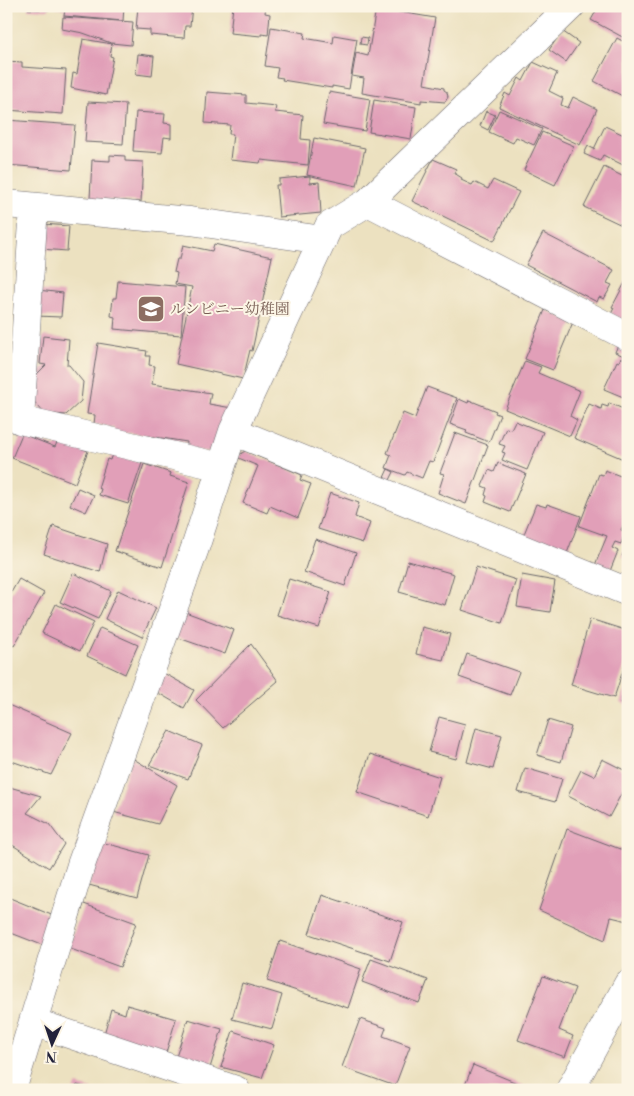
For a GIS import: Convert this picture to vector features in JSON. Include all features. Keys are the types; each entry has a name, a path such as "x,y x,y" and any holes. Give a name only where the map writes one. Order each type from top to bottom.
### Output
{"street":[{"path":"12,1090 81,865 195,548 233,431 329,226 368,202 571,6"},
{"path":"368,202 628,337"},
{"path":"6,204 190,221 323,240"},
{"path":"34,207 13,428 222,467"},
{"path":"233,431 628,592"},
{"path":"570,1090 628,984"},
{"path":"33,1022 236,1090"}],"building":[{"path":"28,6 49,6 49,10 28,9"},
{"path":"56,6 124,6 123,21 64,16 65,9 56,8"},
{"path":"138,6 192,6 190,26 185,26 184,38 150,35 150,30 136,29"},
{"path":"233,6 266,6 265,13 270,14 268,35 230,33"},
{"path":"599,6 628,6 628,40 591,20"},
{"path":"376,8 435,18 424,84 444,88 448,97 445,102 421,100 421,103 362,93 364,78 352,76 356,53 368,56"},
{"path":"63,17 133,22 131,45 111,43 83,33 62,29"},
{"path":"271,27 305,33 304,38 333,43 334,35 357,39 349,89 282,80 283,78 276,77 278,68 265,66"},
{"path":"562,31 579,43 566,62 549,50"},
{"path":"361,37 368,38 367,45 360,44"},
{"path":"617,38 628,44 628,99 594,81"},
{"path":"83,39 112,44 110,56 113,57 106,95 71,88 73,73 77,74"},
{"path":"138,54 154,56 152,76 136,74"},
{"path":"6,61 22,62 22,67 66,70 63,114 6,110"},
{"path":"533,62 557,73 549,91 563,98 561,105 568,108 573,97 597,109 580,145 499,107 505,93 510,96 519,78 523,81"},
{"path":"207,92 246,95 246,103 276,106 275,112 303,115 301,139 310,140 308,165 261,160 260,163 230,160 233,134 229,134 230,125 205,123"},
{"path":"329,92 370,99 365,131 323,124"},
{"path":"374,100 416,107 411,139 369,132"},
{"path":"88,102 126,104 123,144 85,142"},
{"path":"499,110 542,129 534,145 516,137 513,143 489,132"},
{"path":"486,111 495,115 488,130 480,126"},
{"path":"136,112 165,114 164,123 171,124 171,138 164,137 162,153 133,151"},
{"path":"6,120 75,125 71,170 6,165"},
{"path":"605,126 628,137 628,155 623,165 603,155 600,161 584,154 588,146 594,149"},
{"path":"542,132 574,146 555,185 524,170"},
{"path":"314,138 365,148 357,186 307,175"},
{"path":"110,155 125,156 125,161 143,162 141,202 90,199 92,160 110,161"},
{"path":"433,159 456,169 454,173 462,178 461,180 472,185 474,182 488,189 493,180 519,192 494,241 412,201"},
{"path":"604,167 628,179 628,228 584,207"},
{"path":"310,176 310,183 319,182 321,213 279,217 276,185 279,185 279,179"},
{"path":"43,224 69,226 67,251 41,249"},
{"path":"543,233 614,270 607,283 612,285 604,299 599,297 597,302 526,265"},
{"path":"214,244 272,257 252,351 250,350 243,379 176,364 192,287 175,284 177,273 174,272 177,259 180,259 183,245 212,251"},
{"path":"628,277 628,323 611,314 614,308 612,307"},
{"path":"118,281 185,287 181,335 114,329 115,317 111,316 113,298 116,298"},
{"path":"38,290 63,293 61,317 36,316"},
{"path":"545,310 573,322 553,370 525,359"},
{"path":"43,336 69,339 67,365 83,382 81,401 66,415 44,413 31,398 32,379 46,365 40,364"},
{"path":"98,343 147,351 146,356 150,356 149,365 155,366 152,384 211,393 209,404 232,408 214,452 186,450 187,442 130,433 113,434 114,428 94,424 95,415 87,414"},
{"path":"619,343 628,347 626,357 615,352"},
{"path":"628,356 628,399 604,389 617,361 619,362 621,357 626,360"},
{"path":"525,361 541,367 538,373 580,391 570,416 577,420 570,436 505,409"},
{"path":"427,387 457,398 433,462 429,461 422,478 407,472 405,475 386,468 391,455 387,453 403,413 415,418"},
{"path":"459,399 468,403 469,400 496,411 495,413 500,415 489,442 466,433 467,430 450,424"},
{"path":"609,403 628,411 628,461 574,438 589,404 601,409 602,405 608,407"},
{"path":"515,421 543,432 527,470 502,460 505,453 502,452 505,446 499,444 506,428 511,429"},
{"path":"455,433 488,445 466,504 438,493 444,474 440,473"},
{"path":"22,434 55,447 58,440 88,451 75,483 12,458"},
{"path":"245,451 302,475 300,480 311,484 298,518 270,506 267,513 243,503 258,466 236,457"},
{"path":"112,454 142,463 128,504 99,495 101,489 98,488 107,459 110,460"},
{"path":"498,463 526,474 510,512 485,502 487,488 482,486 489,470 494,472"},
{"path":"144,464 171,473 170,476 189,482 162,567 115,551"},
{"path":"388,469 394,472 388,484 382,482"},
{"path":"605,470 628,479 628,514 621,530 625,532 621,544 615,542 612,548 618,551 610,571 595,565 607,536 579,526 599,474 603,475"},
{"path":"78,488 94,495 86,512 70,505"},
{"path":"330,493 359,503 355,517 370,523 363,543 318,529"},
{"path":"536,504 546,507 547,504 581,516 566,556 522,539"},
{"path":"53,526 107,544 100,572 44,554"},
{"path":"315,539 356,553 345,586 304,572"},
{"path":"628,542 628,558 622,556"},
{"path":"408,561 454,574 445,605 399,592"},
{"path":"476,567 516,580 502,623 462,610"},
{"path":"73,573 111,591 98,619 60,602"},
{"path":"522,575 555,581 550,612 517,607"},
{"path":"19,579 44,593 14,646 6,642 6,601"},
{"path":"289,579 331,592 319,628 277,615"},
{"path":"118,590 156,608 142,637 105,619"},
{"path":"56,604 94,622 80,651 42,633"},
{"path":"180,610 234,630 225,654 170,635"},
{"path":"590,619 628,631 628,655 614,698 571,685"},
{"path":"422,627 450,634 443,660 416,654"},
{"path":"100,628 138,645 125,674 87,656"},
{"path":"251,644 278,681 223,728 196,700"},
{"path":"467,654 519,672 510,695 459,677"},
{"path":"160,671 194,690 184,708 150,688"},
{"path":"628,681 628,706 620,703"},
{"path":"6,704 72,733 51,775 6,759"},
{"path":"439,717 465,724 456,759 429,752"},
{"path":"548,720 571,727 561,762 537,755"},
{"path":"476,728 502,735 493,769 467,762"},
{"path":"169,731 202,745 188,779 149,765"},
{"path":"370,754 440,777 428,816 357,792"},
{"path":"132,758 177,785 158,824 113,812"},
{"path":"602,759 628,772 628,781 609,817 568,796 581,770 594,776"},
{"path":"525,768 562,779 555,802 518,792"},
{"path":"6,786 41,796 27,813 49,824 64,844 49,868 6,841"},
{"path":"567,829 628,852 628,921 611,917 605,940 539,910"},
{"path":"101,842 149,855 137,898 89,885"},
{"path":"322,895 403,922 390,961 309,934"},
{"path":"10,898 54,916 42,945 6,931 6,907"},
{"path":"84,904 136,923 120,967 68,948"},
{"path":"280,941 361,969 348,1008 267,981"},
{"path":"371,959 428,980 419,1003 362,982"},
{"path":"543,976 575,988 559,1030 573,1036 565,1057 518,1040"},
{"path":"242,983 282,995 272,1029 232,1019"},
{"path":"127,1005 176,1019 165,1056 103,1038 111,1009 125,1014"},
{"path":"188,1019 222,1029 210,1068 176,1057"},
{"path":"360,1019 386,1028 383,1036 410,1046 395,1086 342,1067"},
{"path":"233,1031 274,1045 262,1078 221,1067"},
{"path":"473,1065 534,1090 463,1090"},
{"path":"77,1085 92,1089 92,1090 73,1090"}],"place":[{"name":"ルンビニー幼稚園","path":"151,309"}]}
